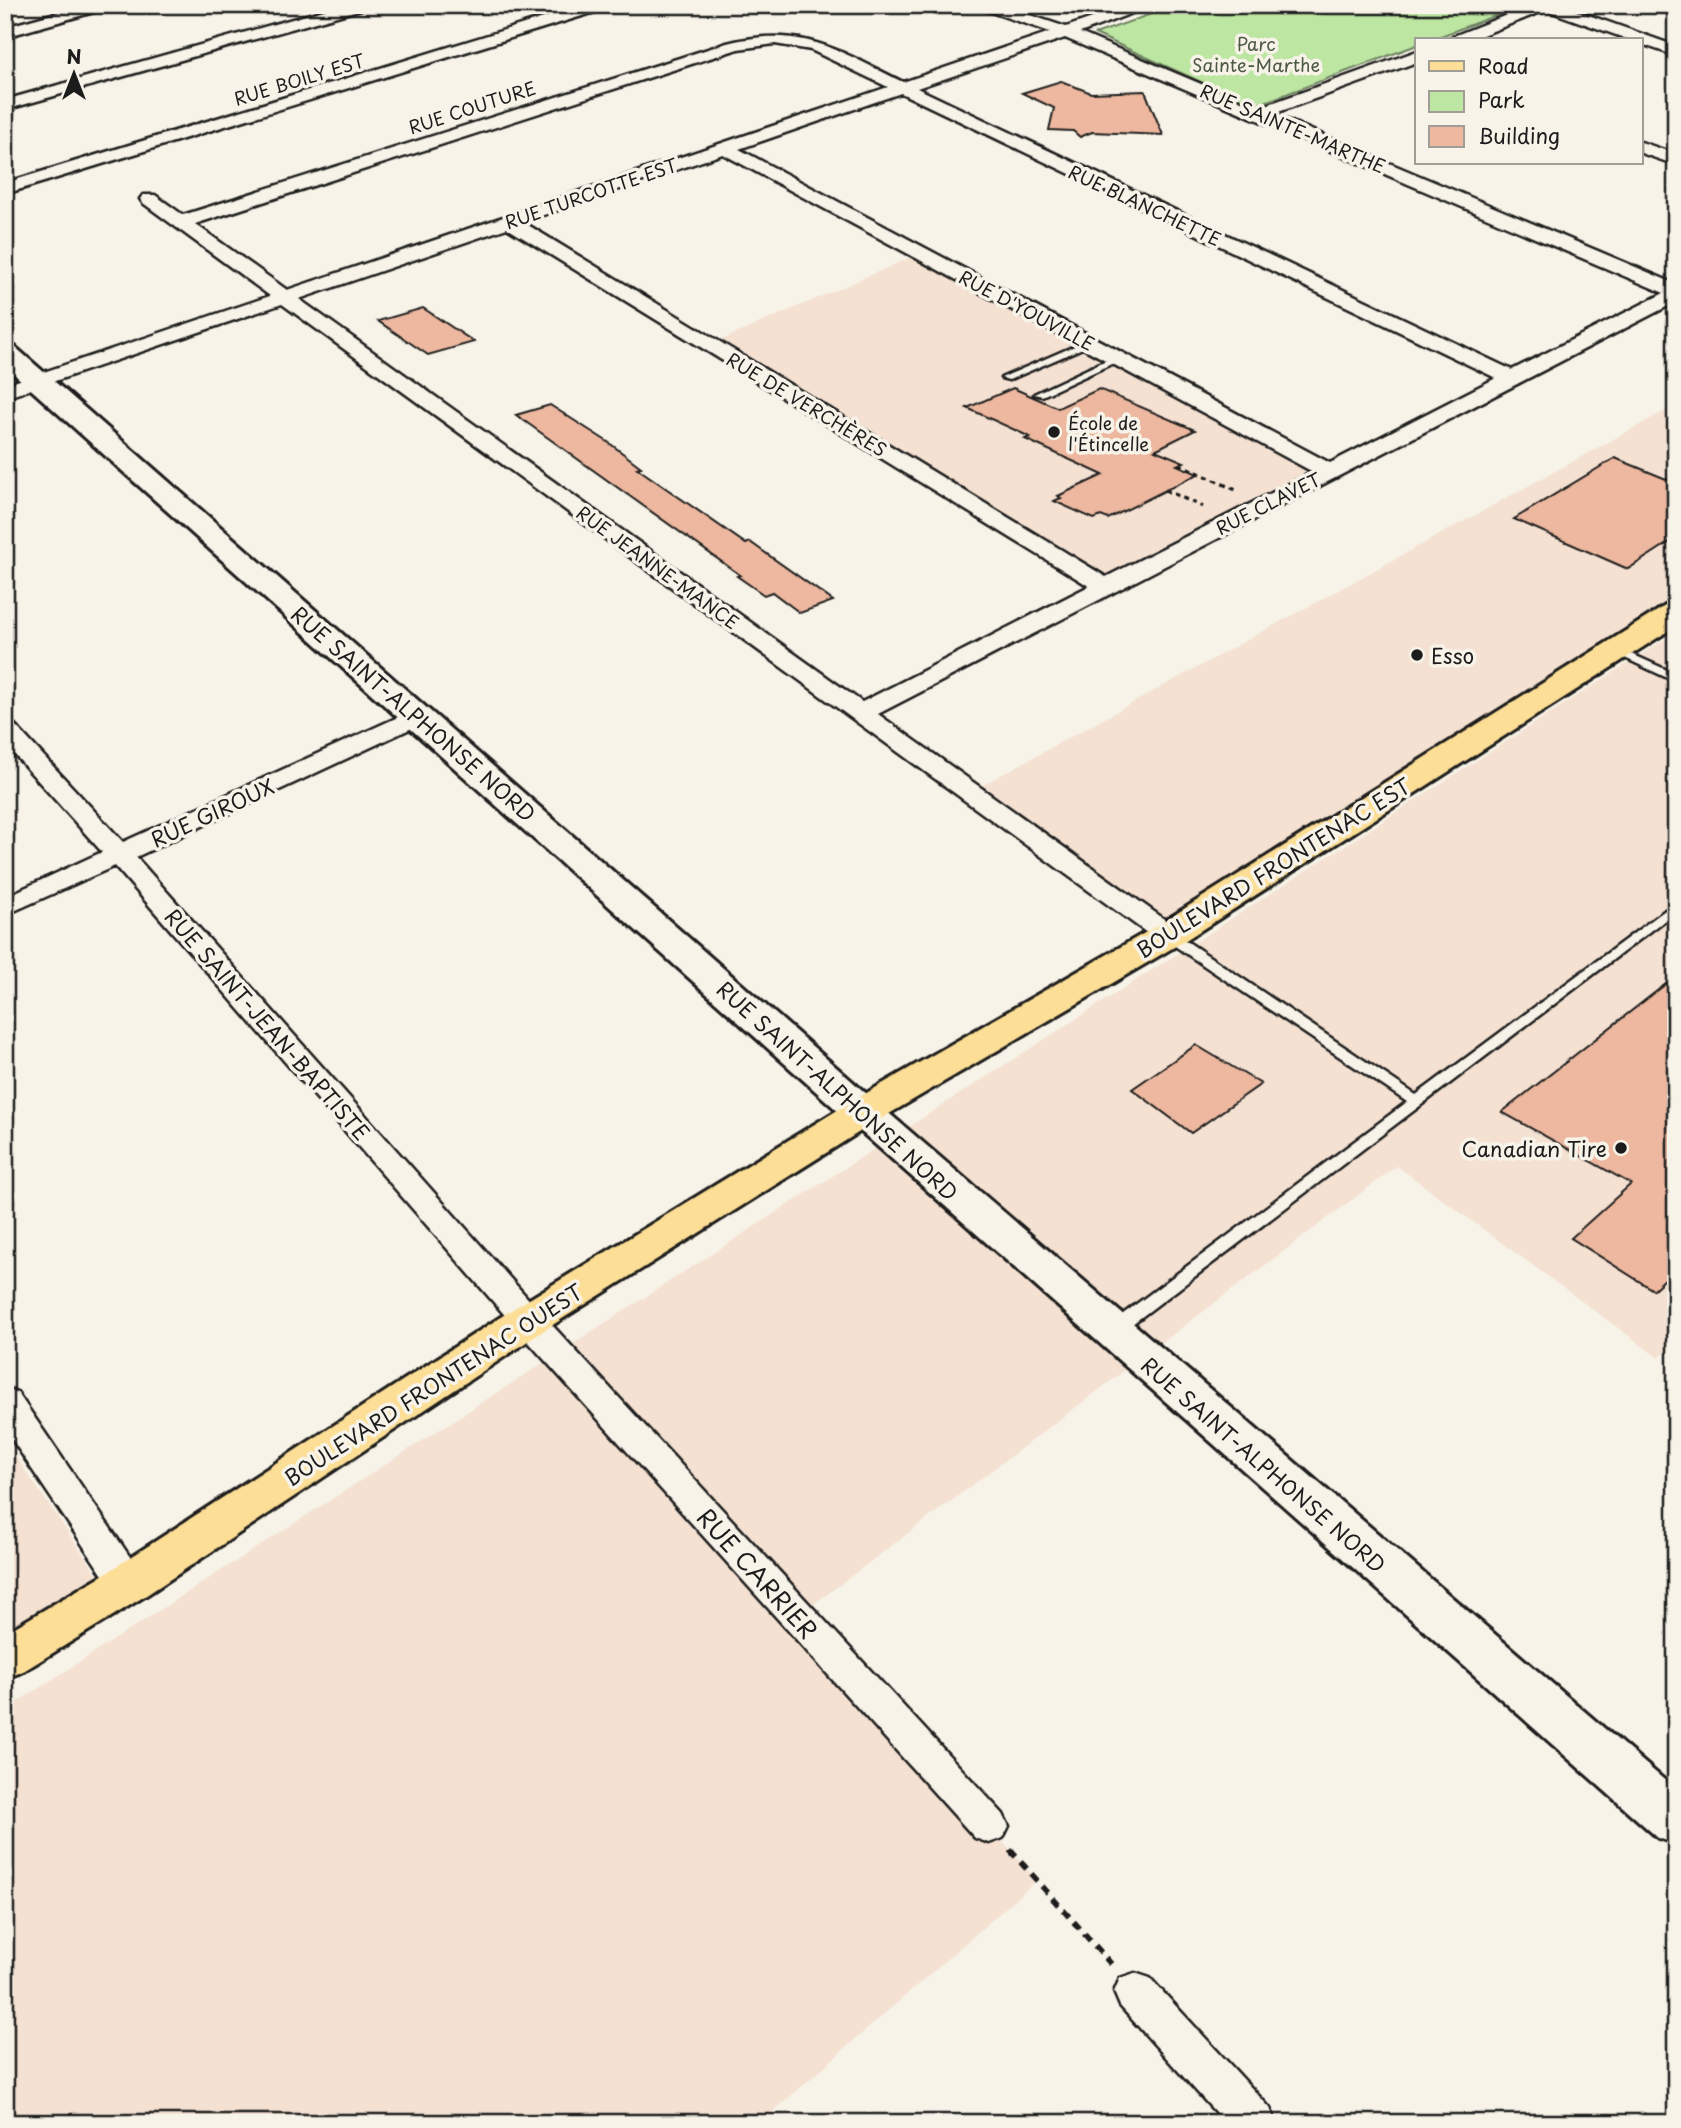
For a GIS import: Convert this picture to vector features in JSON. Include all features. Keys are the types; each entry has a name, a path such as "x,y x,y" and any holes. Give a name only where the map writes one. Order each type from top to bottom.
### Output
{"main road":[{"name":"RUE SAINT-ALPHONSE NORD","path":"5,352 863,1112 1676,1822"},
{"name":"BOULEVARD FRONTENAC EST","path":"863,1112 1168,935 1676,612"},
{"name":"BOULEVARD FRONTENAC OUEST","path":"5,1658 128,1583 528,1320 863,1112"}],"street":[{"path":"5,32 103,5"},
{"path":"7,102 360,5"},
{"name":"RUE BOILY EST","path":"5,189 603,5"},
{"name":"RUE SAINTE-MARTHE","path":"984,5 1065,32 1676,293"},
{"name":"RUE TURCOTTE EST","path":"5,391 1146,5"},
{"path":"1462,38 1546,5 1639,38"},
{"name":"RUE BLANCHETTE","path":"777,38 817,47 1512,378"},
{"name":"RUE COUTURE","path":"181,222 733,46 777,38"},
{"path":"1642,39 1676,51"},
{"path":"1257,114 1415,58"},
{"path":"1642,146 1676,160"},
{"name":"RUE D'YOUVILLE","path":"724,148 1330,472"},
{"name":"RUE JEANNE-MANCE","path":"149,199 1168,935"},
{"name":"RUE DE VERCHÈRES","path":"508,221 1106,587"},
{"name":"RUE CLAVET","path":"860,713 1676,293"},
{"name":"RUE GIROUX","path":"5,907 418,716"},
{"name":"RUE SAINT-JEAN-BAPTISTE","path":"5,729 120,855 528,1320"},
{"name":"RUE CARRIER","path":"528,1320 989,1826"},
{"path":"5,1401 128,1583"},
{"path":"1135,1992 1255,2123"}],"lane":[{"path":"1006,378 1089,343"},
{"path":"1039,394 1117,358"},
{"path":"1616,650 1676,678"},
{"path":"1112,1331 1676,906"},
{"path":"1168,935 1416,1101"}],"path":[{"path":"1179,464 1267,504"},
{"path":"989,1826 1135,1992"}],"shaded area":[{"name":"École de l'Étincelle","path":"921,253 1330,472 1106,587 710,345"},
{"path":"1676,405 1676,600 1160,929 970,792"},
{"path":"1676,632 1676,1343 1659,1358 1397,1166 798,1616 1037,1880 760,2123 5,2123 5,1710"},
{"path":"5,1441 101,1580 5,1640"}],"green space":[{"name":"Parc Sainte-Marthe","path":"1176,5 1524,5 1435,38 1415,38 1415,46 1254,106 1095,34"}],"building":[{"path":"1061,81 1091,93 1145,91 1163,135 1092,132 1080,137 1073,131 1049,130 1054,108 1022,93"},
{"path":"423,308 474,342 428,355 378,321"},
{"path":"1013,388 1058,408 1099,389 1195,430 1155,450 1184,462 1177,465 1198,474 1108,519 1101,516 1094,519 1054,501 1061,498 1058,496 1103,475 1025,439 1030,437 967,408"},
{"path":"550,405 608,442 641,467 637,468 746,544 750,542 833,601 800,613 772,592 764,595 516,415"},
{"path":"1615,458 1676,483 1676,538 1628,569 1514,519"},
{"name":"Canadian Tire","path":"1676,976 1676,1269 1653,1290 1571,1238 1631,1184 1502,1112"},
{"path":"1196,1045 1261,1084 1191,1133 1132,1089"}],"place":[{"name":"École de l'Étincelle","path":"1054,432"},
{"name":"Esso","path":"1417,655"},
{"name":"Canadian Tire","path":"1621,1148"}]}
